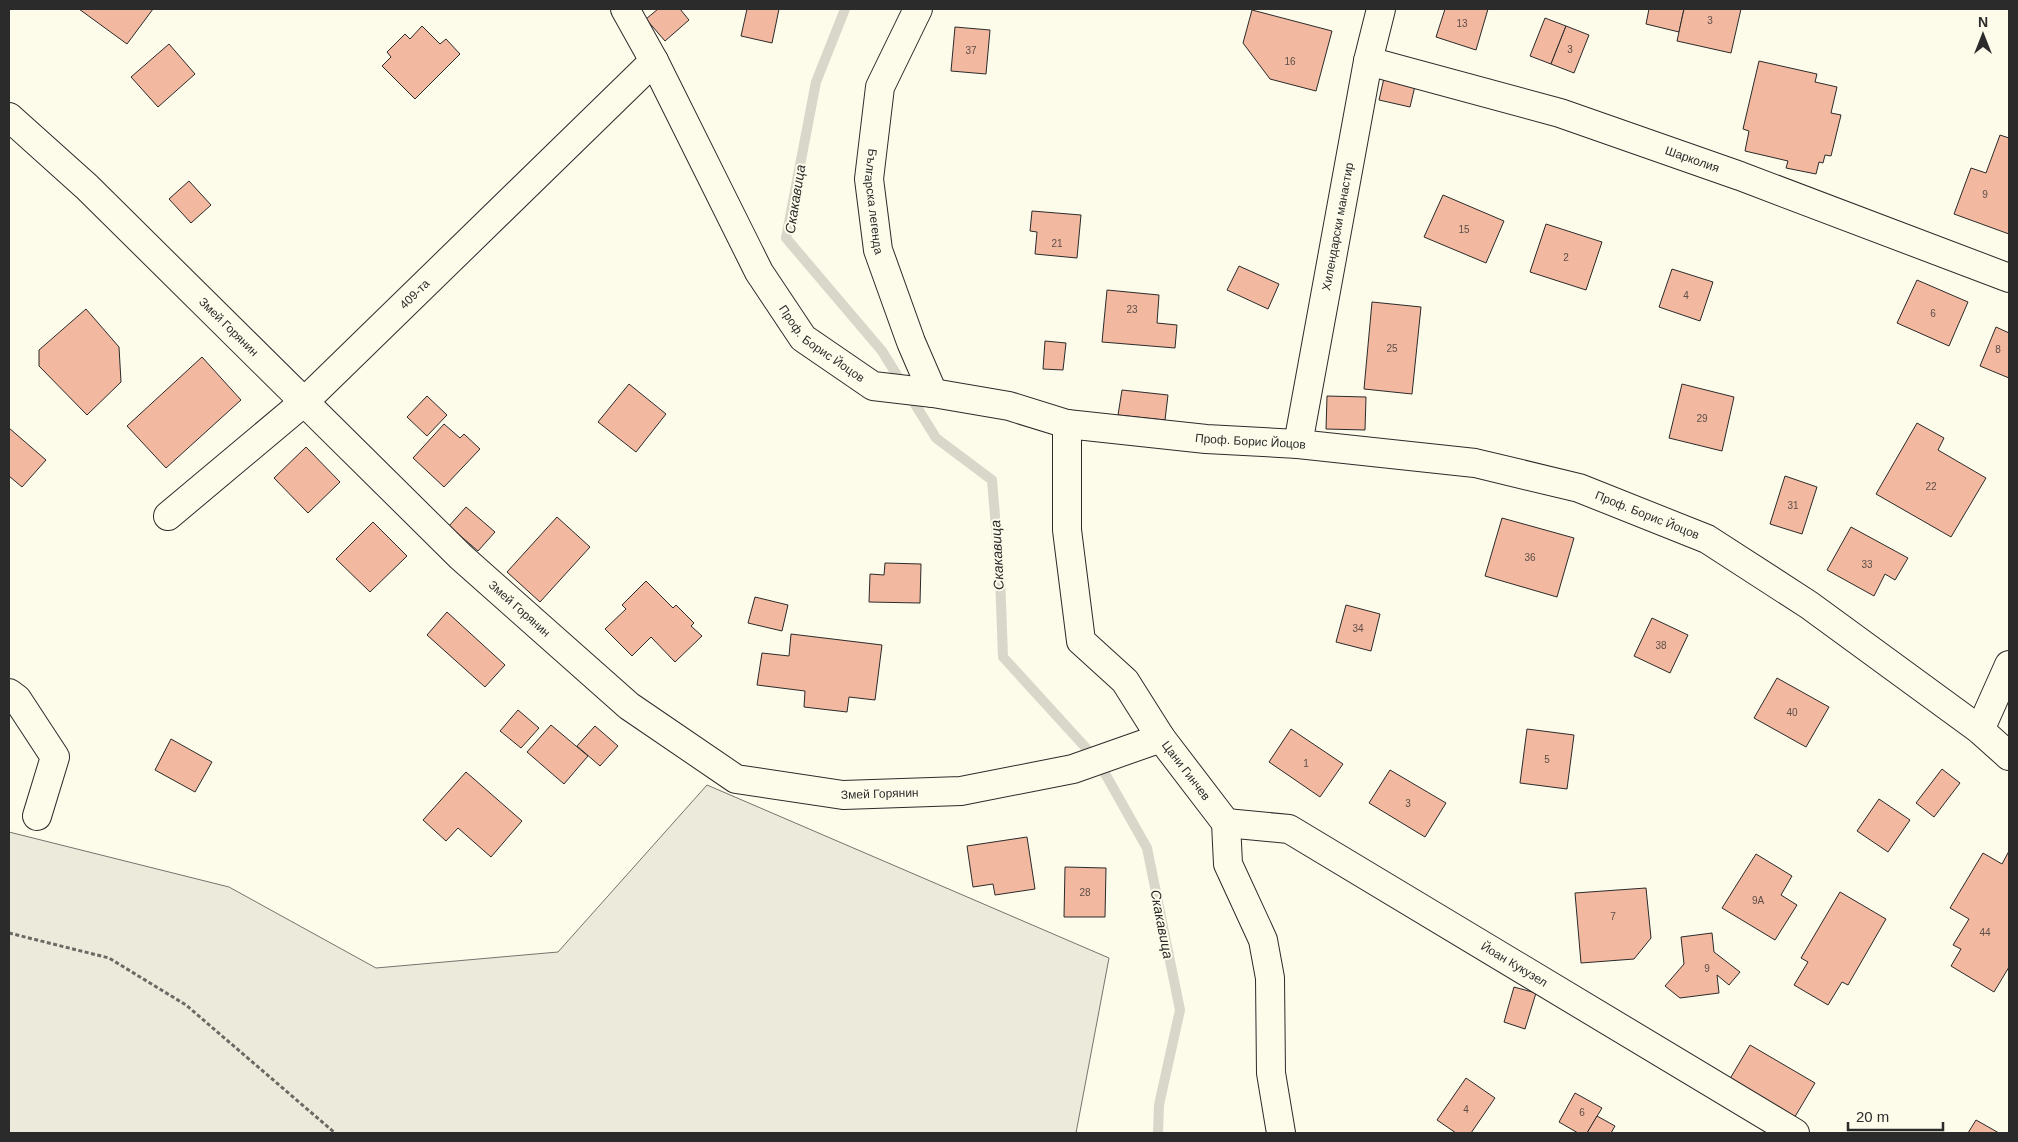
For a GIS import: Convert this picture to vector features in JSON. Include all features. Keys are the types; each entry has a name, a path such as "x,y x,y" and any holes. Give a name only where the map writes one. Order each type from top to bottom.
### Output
{"street":[{"name":"Проф. Борис Йоцов","path":"625,9 654,61 759,272 803,338 873,386 933,393 1009,406 1067,424 1206,440 1298,444 1475,463 1579,488 1707,540 1809,605 1980,730 2009,756"},
{"name":"Българска легенда","path":"918,9 880,87 869,179 878,250 911,342 933,393"},
{"name":"Хилендарски манастир","path":"1298,444 1368,61 1381,9"},
{"name":"409-та","path":"168,516 304,402 654,61"},
{"name":"Шарколия","path":"1368,61 1560,113 1740,176 2009,278"},
{"name":"Змей Горянин","path":"9,117 87,187 460,558 629,706 736,778 843,795 961,791 1074,769 1161,738"},
{"name":"Цани Гинчев","path":"1067,424 1067,530 1081,641 1125,681 1161,738 1226,823"},
{"path":"1980,730 2009,665"},
{"path":"9,693 18,699 55,757 37,816"},
{"path":"1226,823 1228,864 1263,940 1270,978 1271,1073 1280,1133"},
{"name":"Йоан Кукузел","path":"1226,823 1289,829 1795,1133"}],"path":[{"path":"9,933 109,958 186,1006 335,1133"}],"shaded area":[{"path":"707,785 1109,958 1076,1133 9,1133 9,832 229,887 376,968 558,952"}],"building":[{"path":"79,9 153,9 127,44"},
{"path":"658,9 680,9 689,20 665,41 646,19"},
{"path":"747,9 779,9 772,43 741,36"},
{"path":"1445,9 1488,9 1476,50 1436,37"},
{"path":"1649,9 1684,9 1679,32 1646,24"},
{"path":"1684,9 1741,9 1731,53 1677,41"},
{"path":"1252,10 1332,31 1316,91 1270,79 1243,43"},
{"path":"1545,18 1566,26 1551,64 1530,56"},
{"path":"422,26 440,44 446,39 460,54 415,99 382,66 391,57 387,52 405,34 410,39"},
{"path":"1566,26 1589,35 1574,73 1551,64"},
{"path":"955,27 990,30 986,74 951,71"},
{"path":"169,44 195,74 158,107 131,77"},
{"path":"1759,61 1817,74 1815,82 1837,87 1831,113 1841,115 1831,156 1825,155 1823,163 1819,162 1816,174 1786,168 1788,161 1745,151 1749,131 1743,129"},
{"path":"1384,78 1415,86 1410,107 1379,100"},
{"path":"2000,135 2009,138 2009,234 1954,214 1971,168 1986,173"},
{"path":"189,181 211,205 191,223 169,199"},
{"path":"1443,195 1504,221 1486,263 1424,237"},
{"path":"1032,211 1081,215 1077,258 1035,254 1037,232 1030,231"},
{"path":"1546,224 1602,242 1586,290 1530,272"},
{"path":"1239,266 1279,284 1268,309 1227,290"},
{"path":"1672,269 1713,282 1700,321 1659,307"},
{"path":"1917,280 1968,302 1949,346 1897,323"},
{"path":"1107,290 1159,295 1157,323 1177,325 1175,348 1102,342"},
{"path":"1372,302 1421,307 1412,394 1364,389"},
{"path":"86,309 119,347 121,382 87,415 39,366 39,350"},
{"path":"1996,327 2009,333 2009,378 1980,366"},
{"path":"1045,341 1066,343 1063,370 1043,369"},
{"path":"202,357 241,400 166,468 127,426"},
{"path":"629,384 666,414 636,452 598,422"},
{"path":"1682,384 1734,397 1722,451 1669,438"},
{"path":"1122,390 1168,395 1165,420 1118,415"},
{"path":"427,396 447,415 427,436 407,417"},
{"path":"1327,396 1366,397 1365,430 1326,429"},
{"path":"1917,423 1944,438 1938,450 1986,478 1951,537 1876,494"},
{"path":"444,424 460,438 464,434 480,449 444,487 413,458"},
{"path":"9,428 46,460 22,487 9,476"},
{"path":"306,447 340,482 308,513 274,478"},
{"path":"1785,476 1817,487 1802,534 1770,524"},
{"path":"466,507 495,532 478,551 449,526"},
{"path":"557,517 590,547 540,602 507,572"},
{"path":"1502,518 1574,538 1557,597 1485,576"},
{"path":"373,522 407,556 370,592 336,559"},
{"path":"1851,527 1908,558 1895,580 1885,574 1874,596 1827,570"},
{"path":"885,563 921,564 920,603 869,602 870,574 884,575"},
{"path":"646,581 673,608 676,605 694,623 691,626 702,636 675,662 651,637 632,656 605,629 626,609 622,605"},
{"path":"755,597 788,605 782,631 748,623"},
{"path":"1346,605 1380,614 1371,651 1336,642"},
{"path":"447,612 505,665 485,687 427,635"},
{"path":"1652,618 1688,635 1670,673 1634,656"},
{"path":"791,634 882,645 875,700 849,697 847,712 804,707 805,691 757,685 762,653 789,656"},
{"path":"1777,678 1829,707 1806,747 1754,718"},
{"path":"518,710 539,728 521,748 500,731"},
{"path":"551,725 588,756 564,784 527,752"},
{"path":"595,726 618,746 600,766 577,746"},
{"path":"1291,729 1343,764 1320,797 1269,762"},
{"path":"1527,729 1574,735 1567,789 1520,783"},
{"path":"171,739 212,762 195,792 155,770"},
{"path":"1942,769 1960,783 1934,817 1916,803"},
{"path":"1390,770 1446,803 1425,837 1369,803"},
{"path":"466,772 522,821 491,857 458,828 446,841 423,820"},
{"path":"1879,799 1910,820 1888,852 1857,831"},
{"path":"1027,837 1035,889 995,895 993,884 973,887 967,846"},
{"path":"2009,851 2009,967 1994,992 1951,966 1961,949 1953,945 1969,919 1950,908 1983,853 2002,864"},
{"path":"1756,854 1792,876 1781,895 1797,905 1775,940 1722,908"},
{"path":"1065,867 1106,868 1105,917 1064,917"},
{"path":"1646,888 1651,938 1634,959 1581,963 1575,893"},
{"path":"1840,892 1886,919 1848,985 1842,982 1828,1005 1794,985 1808,962 1801,958"},
{"path":"1712,933 1714,952 1740,972 1729,985 1717,975 1719,993 1680,998 1665,986 1684,964 1681,937"},
{"path":"1514,987 1536,993 1525,1029 1504,1022"},
{"path":"1750,1045 1815,1083 1793,1120 1728,1082"},
{"path":"1466,1078 1495,1098 1471,1133 1456,1133 1437,1120"},
{"path":"1575,1093 1602,1108 1587,1133 1578,1133 1559,1122"},
{"path":"1597,1116 1615,1126 1611,1133 1587,1133"},
{"path":"1976,1120 1999,1133 1968,1133"}],"waterway":[{"name":"Скакавица","path":"845,9 816,82 786,238 882,351 936,438 992,480 1000,576 1003,657 1098,761 1147,848 1180,1010 1159,1105 1158,1133"}]}
